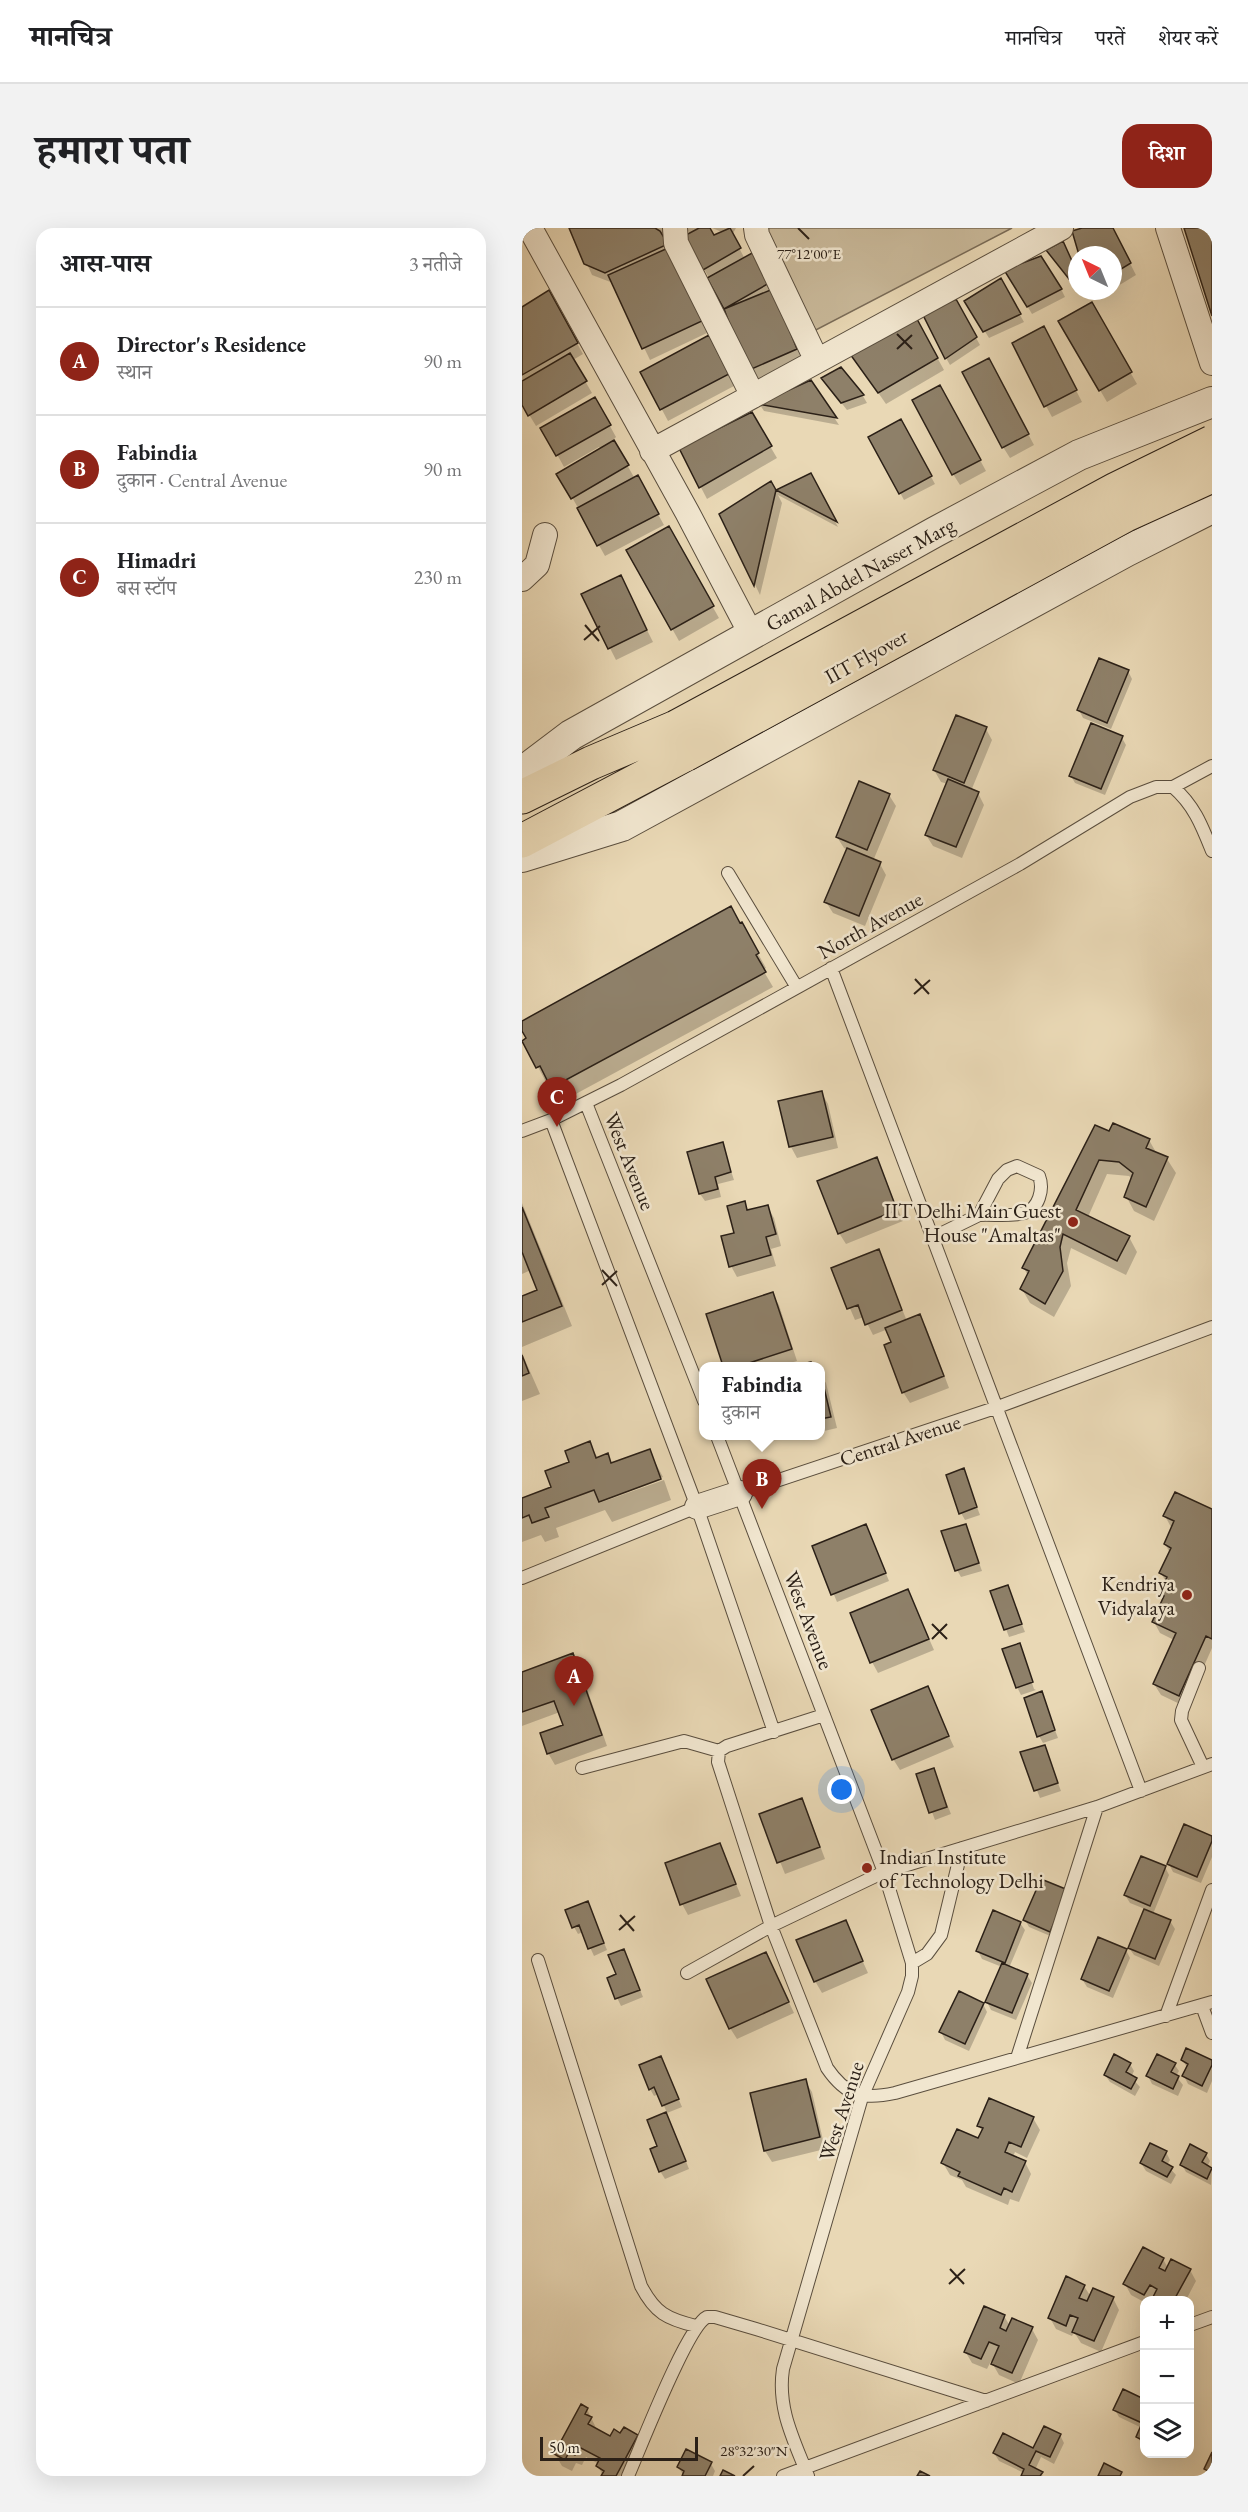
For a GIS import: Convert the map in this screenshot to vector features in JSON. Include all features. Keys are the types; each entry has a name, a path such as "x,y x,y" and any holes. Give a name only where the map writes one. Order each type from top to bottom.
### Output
{"main road":[{"name":"IIT Flyover","path":"522,841 680,741 1116,489 1212,442"},
{"name":"IIT Flyover","path":"522,797 591,763 680,741 1116,520 1212,476"}],"street":[{"path":"522,232 528,228 751,634"},
{"path":"675,228 676,243 753,396"},
{"path":"756,228 757,235 817,361"},
{"path":"652,451 1061,228"},
{"path":"1168,228 1212,363"},
{"name":"Gamal Abdel Nasser Marg","path":"522,772 571,735 1079,455 1212,402"},
{"path":"1079,455 1102,451 1124,456 1142,471 1153,491 1154,514 1144,536 1127,551"},
{"path":"522,857 622,826 1127,551 1212,508"},
{"path":"522,579 537,566 545,535"},
{"name":"Central Avenue","path":"697,1507 740,1493"}],"lane":[{"name":"North Avenue","path":"522,1131 586,1103 1020,864 1130,797 1156,787 1173,787 1212,766"},
{"path":"1173,787 1186,798 1199,819 1212,851"},
{"path":"729,873 796,986"},
{"path":"831,968 1140,1791"},
{"name":"West Avenue","path":"586,1103 699,1388"},
{"path":"551,1120 697,1507 774,1731"},
{"path":"932,1238 979,1215 1019,1214 1029,1211 1041,1192 1039,1176 1017,1166 1007,1170 998,1179 979,1215"},
{"name":"Central Avenue","path":"740,1493 995,1408 1212,1328"},
{"name":"West Avenue","path":"719,1440 884,1872 912,1963 908,1992 862,2097 782,2379 783,2404 789,2432 806,2471"},
{"name":"Central Avenue","path":"522,1578 697,1507"},
{"path":"687,1973 771,1926 884,1872 1097,1807 1207,1766 1180,1720 1199,1668"},
{"path":"582,1768 684,1742 719,1751 727,1746 824,1715"},
{"path":"719,1751 718,1762 726,1790 771,1926 827,2068 835,2080 845,2088 862,2097 895,2093 1207,2004 1212,2033"},
{"path":"1017,2058 1097,1807"},
{"path":"912,1963 927,1954 941,1935 962,1848"},
{"path":"1166,2016 1212,1890"},
{"path":"538,1960 641,2286 656,2309 668,2318 696,2326"},
{"path":"628,2476 670,2377 696,2326 704,2318 715,2317 986,2401"},
{"path":"1194,2324 1212,2317"},
{"path":"783,2476 806,2471 1140,2343"}],"shaded area":[{"path":"769,228 1012,228 812,332 765,239"}],"building":[{"path":"569,228 655,228 660,231 668,244 605,273 584,264"},
{"path":"699,228 710,228 714,235 730,228 741,248 703,270 684,236"},
{"path":"1082,228 1113,228 1131,263 1122,268 1122,246 1076,246 1072,231"},
{"path":"1184,228 1212,228 1212,316"},
{"path":"1063,241 1068,252 1068,278 1046,250"},
{"path":"668,248 702,321 642,349 608,275"},
{"path":"754,252 771,282 724,309 707,278"},
{"path":"1041,256 1062,289 1027,307 1004,270"},
{"path":"1001,278 1021,314 983,332 964,301"},
{"path":"773,289 797,349 747,371 724,309"},
{"path":"549,290 578,343 522,375 522,307"},
{"path":"956,299 977,337 945,359 923,315"},
{"path":"1092,302 1132,372 1099,391 1058,321"},
{"path":"917,319 938,358 878,393 850,354"},
{"path":"1044,326 1077,390 1044,407 1012,343"},
{"path":"709,335 729,374 660,410 640,372"},
{"path":"570,353 587,381 528,416 522,405 522,381"},
{"path":"989,358 1029,434 1002,448 962,372"},
{"path":"841,367 864,395 841,403 821,378"},
{"path":"811,380 837,418 758,404"},
{"path":"940,385 981,460 952,475 912,400"},
{"path":"595,397 611,425 556,456 540,428"},
{"path":"752,412 772,446 699,488 679,448"},
{"path":"901,419 932,476 899,494 868,437"},
{"path":"614,440 629,465 571,499 556,474"},
{"path":"811,473 837,522 776,490"},
{"path":"638,475 659,514 597,546 577,508"},
{"path":"771,481 776,490 754,586 719,514"},
{"path":"669,526 714,606 671,630 626,550"},
{"path":"621,575 647,630 608,649 581,594"},
{"path":"1099,658 1129,670 1107,723 1077,710"},
{"path":"956,715 987,727 964,783 933,770"},
{"path":"1091,723 1123,736 1101,789 1069,776"},
{"path":"948,779 979,792 956,847 925,835"},
{"path":"859,781 890,794 867,850 836,837"},
{"path":"847,848 881,862 859,916 824,902"},
{"path":"731,906 759,953 756,955 766,972 551,1088 540,1066 536,1068 522,1041 526,1038 522,1031 522,1021"},
{"path":"822,1091 833,1137 789,1147 778,1101"},
{"name":"IIT Delhi Main Guest House \"Amaltas\"","path":"1113,1123 1150,1139 1146,1148 1168,1157 1146,1207 1124,1197 1133,1173 1119,1162 1099,1160 1076,1210 1130,1236 1117,1261 1063,1234 1060,1247 1063,1271 1045,1304 1020,1289 1029,1271 1022,1268 1095,1125 1109,1131"},
{"path":"723,1142 731,1172 715,1177 718,1189 699,1194 687,1152"},
{"path":"877,1157 897,1210 838,1234 817,1181"},
{"path":"745,1201 747,1210 768,1205 776,1234 766,1237 771,1255 729,1267 721,1236 734,1233 727,1206"},
{"path":"522,1207 562,1306 522,1322 522,1296 537,1290 522,1252"},
{"path":"879,1249 902,1310 865,1325 858,1305 847,1309 831,1268"},
{"path":"773,1292 792,1349 752,1362 722,1362 706,1314"},
{"path":"920,1314 944,1376 902,1393 884,1345 891,1342 885,1328"},
{"path":"522,1355 529,1373 522,1376"},
{"path":"825,1392 831,1417 825,1418"},
{"path":"590,1441 596,1458 608,1453 611,1463 650,1449 661,1479 599,1502 594,1490 545,1508 549,1517 532,1523 529,1515 522,1518 522,1498 551,1487 545,1471 569,1462 565,1451"},
{"path":"964,1468 977,1507 959,1514 946,1475"},
{"name":"Kendriya Vidyalaya","path":"1175,1492 1212,1509 1212,1639 1206,1636 1179,1696 1153,1684 1176,1633 1152,1622 1164,1596 1159,1594 1167,1577 1159,1573 1171,1548 1164,1544 1174,1521 1163,1516"},
{"path":"866,1524 886,1573 831,1595 812,1546"},
{"path":"966,1524 979,1563 955,1571 941,1531"},
{"path":"1008,1585 1022,1624 1004,1630 990,1591"},
{"path":"908,1589 929,1639 870,1663 850,1613"},
{"path":"1020,1643 1033,1682 1016,1688 1002,1649"},
{"path":"573,1653 602,1735 547,1754 540,1733 563,1725 554,1701 522,1712 522,1672"},
{"path":"928,1686 949,1736 892,1760 871,1710"},
{"path":"1042,1691 1055,1730 1037,1737 1024,1698"},
{"path":"1045,1745 1058,1783 1034,1791 1020,1752"},
{"path":"934,1768 947,1807 929,1813 916,1774"},
{"path":"802,1798 820,1847 777,1863 759,1814"},
{"path":"1184,1824 1212,1836 1197,1877 1167,1864"},
{"path":"720,1843 736,1884 680,1905 665,1863"},
{"path":"1141,1856 1166,1866 1150,1906 1124,1895"},
{"path":"1041,1879 1068,1890 1050,1932 1023,1920"},
{"path":"588,1901 604,1943 588,1949 579,1925 572,1928 565,1910"},
{"path":"1144,1909 1171,1920 1155,1959 1128,1948"},
{"path":"993,1910 1021,1922 1005,1963 976,1951"},
{"path":"846,1920 863,1961 814,1982 796,1940"},
{"path":"1098,1937 1127,1949 1109,1991 1081,1979"},
{"path":"624,1949 640,1990 615,1999 607,1978 616,1974 608,1955"},
{"path":"766,1952 789,2002 729,2029 706,1979"},
{"path":"1002,1963 1028,1974 1012,2013 985,2002"},
{"path":"959,1991 984,2003 965,2044 939,2032"},
{"path":"1186,2048 1212,2060 1202,2086 1182,2076 1188,2064 1181,2060"},
{"path":"1114,2054 1131,2063 1126,2072 1137,2078 1131,2089 1104,2075"},
{"path":"1157,2054 1176,2063 1171,2072 1179,2076 1173,2089 1146,2076"},
{"path":"661,2056 679,2099 662,2106 654,2087 649,2090 639,2065"},
{"path":"806,2079 820,2137 764,2151 750,2093"},
{"path":"989,2098 1034,2117 1021,2147 1009,2142 1005,2152 1026,2161 1012,2192 1004,2188 1001,2195 958,2176 960,2172 941,2163 957,2129 978,2138 983,2128 977,2126"},
{"path":"666,2112 686,2161 659,2172 650,2149 657,2146 647,2120"},
{"path":"1150,2143 1167,2151 1162,2161 1173,2167 1167,2177 1140,2163"},
{"path":"1190,2144 1207,2153 1202,2162 1212,2168 1207,2179 1180,2165"},
{"path":"1143,2247 1164,2258 1159,2268 1165,2271 1171,2259 1191,2269 1176,2296 1154,2296 1157,2289 1150,2285 1144,2295 1123,2284"},
{"path":"1066,2276 1085,2285 1079,2298 1087,2301 1093,2288 1114,2297 1094,2341 1072,2332 1078,2318 1070,2315 1066,2326 1048,2318"},
{"path":"984,2306 1005,2315 1000,2328 1006,2331 1012,2318 1033,2327 1012,2373 991,2364 999,2346 989,2342 981,2359 964,2352"},
{"path":"1123,2389 1140,2397 1140,2422 1113,2410"},
{"path":"581,2404 588,2408 585,2414 592,2417 588,2424 610,2436 614,2429 620,2433 624,2427 638,2435 616,2476 601,2476 604,2471 596,2466 600,2458 579,2447 575,2455 569,2452 565,2460 554,2454"},
{"path":"1044,2426 1061,2434 1050,2457 1036,2451 1029,2465 1043,2472 1040,2476 1021,2476 1024,2469 993,2453 1003,2433 1033,2448"},
{"path":"1140,2428 1140,2439 1136,2437"},
{"path":"686,2449 712,2462 705,2476 682,2476 684,2471 677,2467"},
{"path":"1212,2452 1212,2473 1204,2469"},
{"path":"1104,2463 1122,2472 1120,2476 1098,2476"},
{"path":"723,2470 735,2476 720,2476"},
{"path":"920,2471 930,2476 917,2476"}],"place":[{"name":"Himadri","path":"557,1127"},
{"name":"IIT Delhi Main Guest House \"Amaltas\"","path":"1073,1222"},
{"name":"Fabindia","path":"762,1509"},
{"name":"Kendriya Vidyalaya","path":"1187,1595"},
{"name":"Director's Residence","path":"574,1706"},
{"name":"Indian Institute of Technology Delhi","path":"867,1868"}]}
